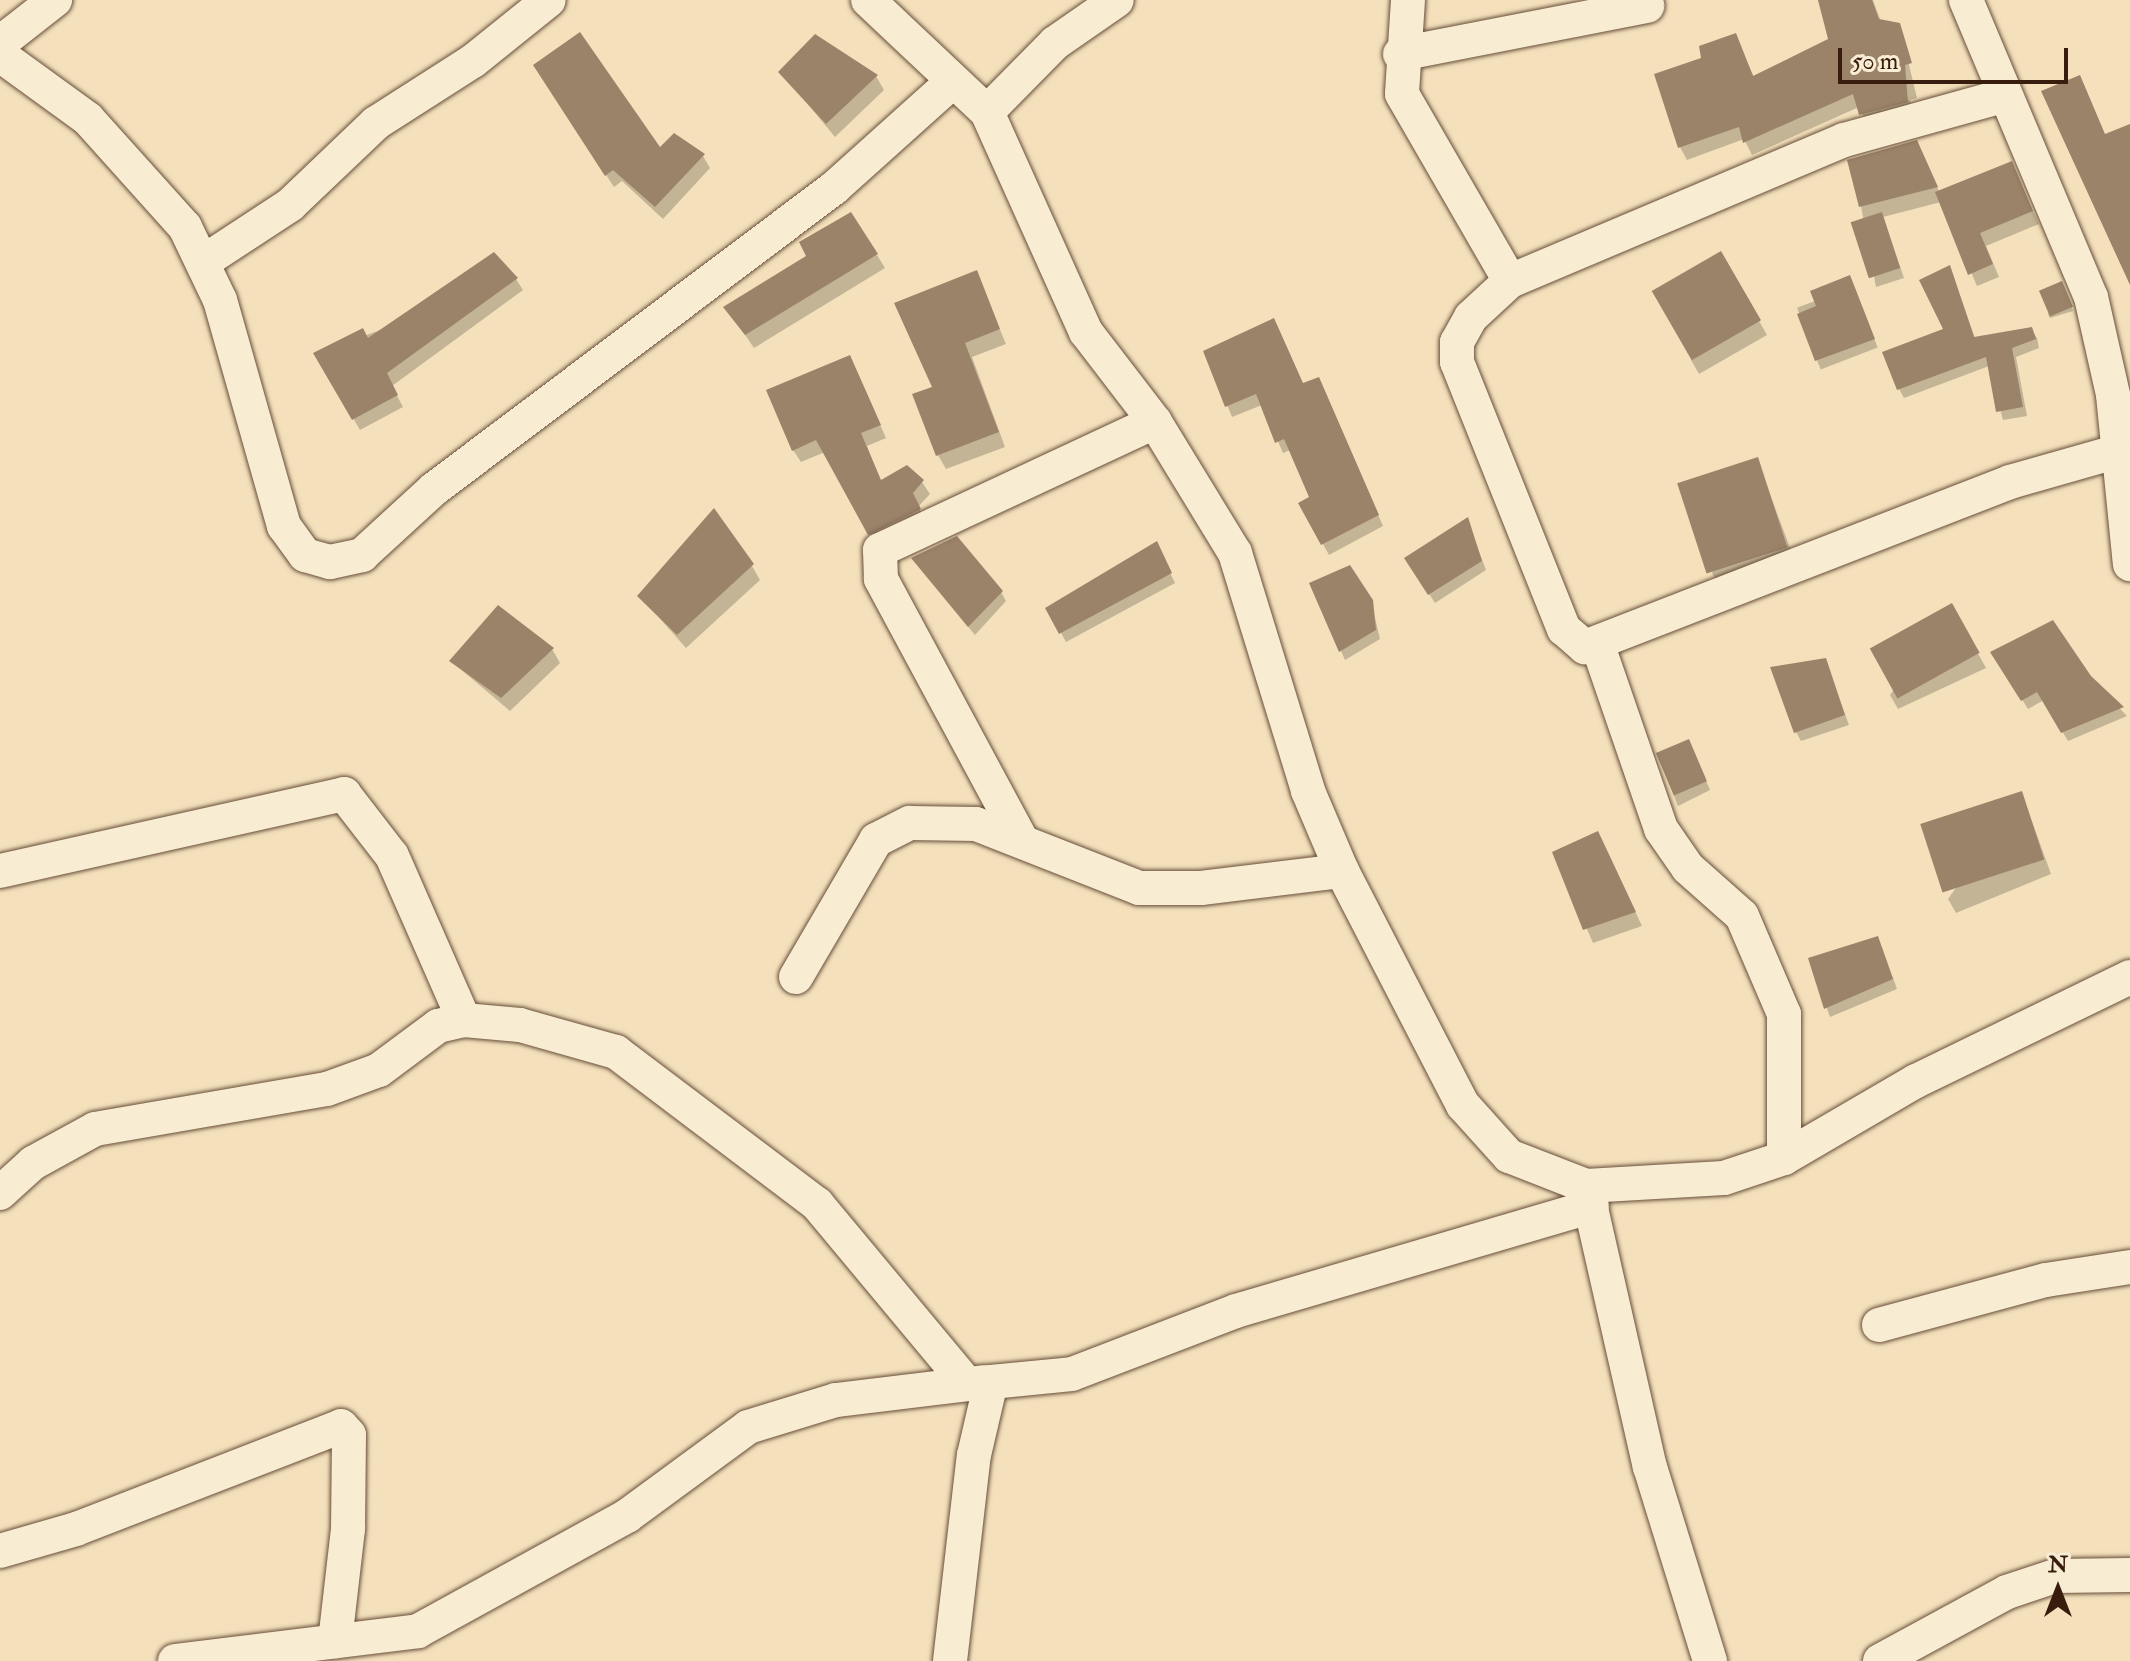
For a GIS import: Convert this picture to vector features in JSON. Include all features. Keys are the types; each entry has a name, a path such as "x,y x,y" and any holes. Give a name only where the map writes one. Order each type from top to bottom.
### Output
{"street":[{"path":"0,43 55,0"},
{"path":"203,262 290,205 376,123 473,61 549,0"},
{"path":"868,0 987,112 1086,332 1155,422 1235,553 1308,791 1342,871 1483,1131 1509,1156 1589,1196"},
{"path":"987,112 1055,43 1117,0"},
{"path":"1408,0 1400,54 1402,94 1510,281"},
{"path":"1966,0 2003,96 2091,297 2113,395 2115,452 2130,564"},
{"path":"1400,54 1473,34 1647,6"},
{"path":"0,55 88,119 185,227 203,262 284,526 305,555 351,558 834,188 952,82"},
{"path":"2003,96 1844,140 1510,281 1471,317 1457,342 1457,362 1564,629 1573,643 1597,643 2010,482 2115,452"},
{"path":"1022,841 881,579 880,550 1155,422"},
{"path":"1597,643 1661,829 1688,868 1742,916 1784,1014 1784,1158"},
{"path":"0,871 344,794 392,856 464,1020"},
{"path":"796,977 859,866 891,831 936,819 1022,841 1139,888 1201,888 1342,871"},
{"path":"175,1661 418,1631 473,1606 627,1516 774,1416 979,1383 1072,1374 1236,1311 1589,1196 1724,1178 1784,1158 1916,1081 2130,977"},
{"path":"0,1193 71,1137 327,1089 379,1070 418,1034 464,1020 520,1025 616,1052 817,1204 979,1383 974,1455 950,1661"},
{"path":"1589,1196 1650,1467 1710,1661"},
{"path":"1879,1325 2046,1280 2130,1267"},
{"path":"0,1551 76,1529 341,1426 349,1435 348,1529 335,1641"},
{"path":"1880,1661 2007,1592 2055,1576 2130,1575"}],"building":[{"path":"1818,0 1872,0 1879,19 1900,23 1912,63 1905,65 1908,102 1859,115 1853,94 1743,143 1739,127 1678,148 1654,74 1701,58 1699,46 1736,33 1753,76 1828,39"},
{"path":"580,32 660,147 674,133 705,154 655,207 613,170 605,176 533,65"},
{"path":"815,34 878,75 826,124 778,72"},
{"path":"2080,75 2105,134 2130,124 2130,285 2041,91"},
{"path":"1917,140 1938,187 1859,207 1847,160"},
{"path":"2012,161 2033,211 1980,233 1993,264 1968,275 1935,192"},
{"path":"851,212 878,254 745,335 723,307 806,256 799,242"},
{"path":"1882,212 1900,268 1869,278 1851,222"},
{"path":"1721,251 1761,320 1692,360 1652,291"},
{"path":"494,252 518,278 387,373 398,395 352,420 313,353 363,328 368,338"},
{"path":"1950,265 1974,337 2032,327 2036,339 2012,348 2023,407 1996,412 1986,357 1897,390 1882,352 1943,329 1919,280"},
{"path":"977,270 1000,329 965,343 999,432 936,456 912,394 932,387 894,303"},
{"path":"1850,275 1875,339 1815,361 1797,314 1816,306 1810,291"},
{"path":"2062,281 2073,307 2050,317 2039,291"},
{"path":"1274,318 1303,383 1319,377 1379,515 1321,545 1298,503 1309,497 1284,439 1275,443 1256,394 1225,407 1203,351"},
{"path":"850,355 881,425 861,433 881,480 907,465 924,480 913,493 921,509 868,535 816,440 792,451 766,390"},
{"path":"1758,457 1787,547 1707,574 1677,483"},
{"path":"714,508 754,564 677,635 637,596"},
{"path":"1468,517 1482,561 1428,595 1404,558"},
{"path":"957,536 1003,591 968,627 911,558"},
{"path":"1157,541 1172,573 1059,634 1045,608"},
{"path":"1350,565 1373,600 1376,630 1339,652 1309,583"},
{"path":"1952,603 1980,653 1897,698 1870,649"},
{"path":"498,605 554,648 501,698 449,661"},
{"path":"2053,620 2091,676 2124,707 2061,733 2037,692 2021,701 1990,652"},
{"path":"1826,658 1845,715 1794,733 1770,667"},
{"path":"1689,739 1707,781 1674,795 1656,753"},
{"path":"2022,791 2044,859 1942,893 1920,824"},
{"path":"1598,831 1636,912 1583,930 1552,852"},
{"path":"1878,936 1893,979 1824,1009 1808,958"}]}
